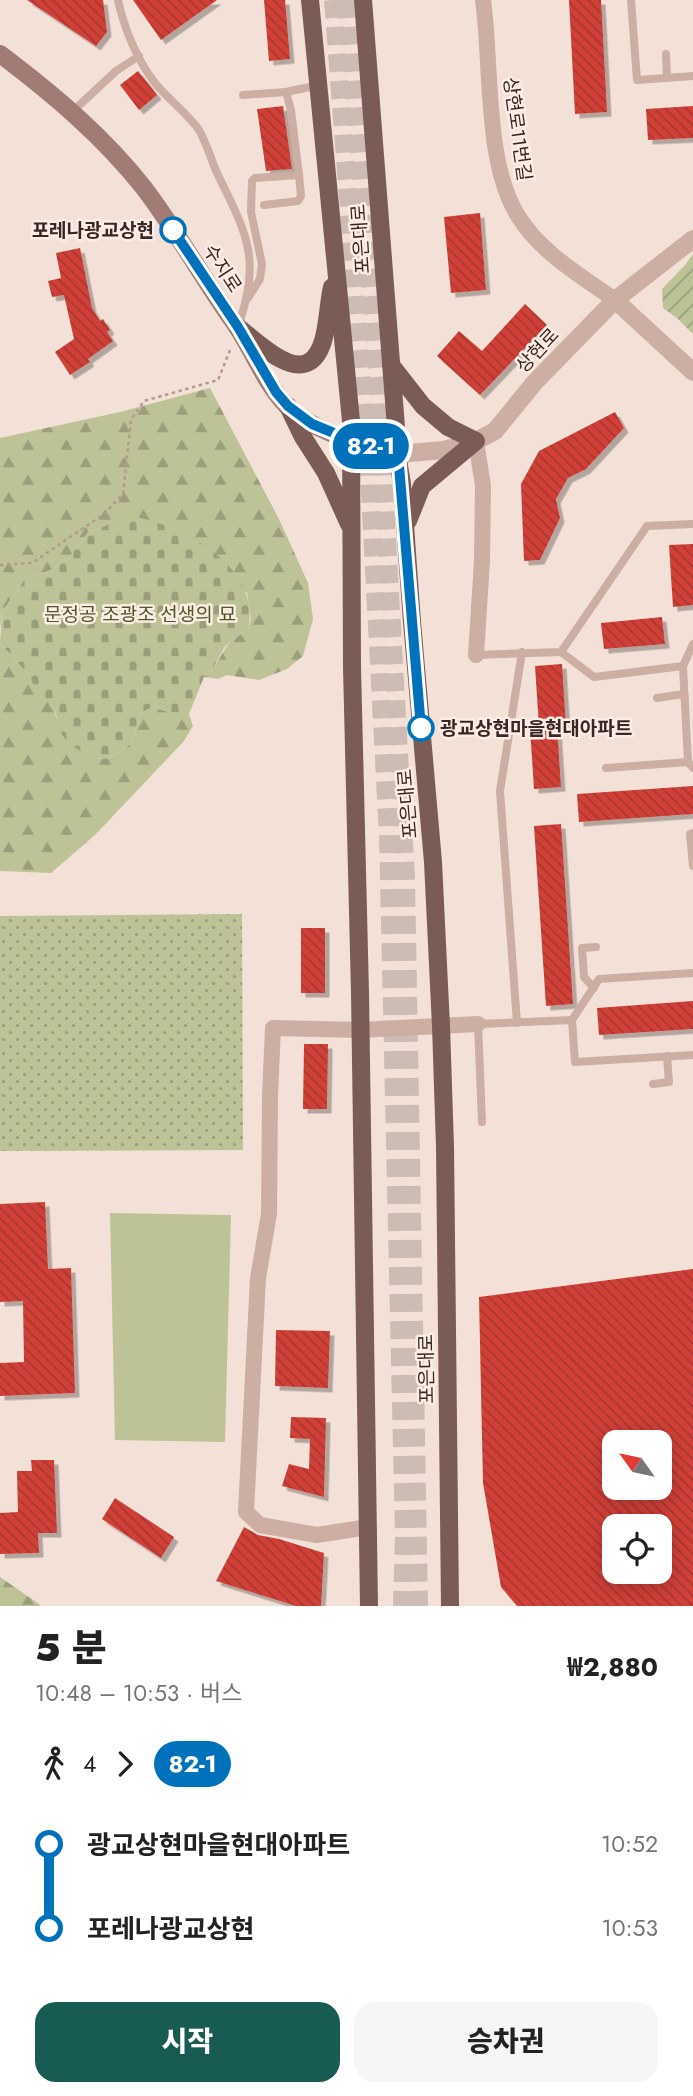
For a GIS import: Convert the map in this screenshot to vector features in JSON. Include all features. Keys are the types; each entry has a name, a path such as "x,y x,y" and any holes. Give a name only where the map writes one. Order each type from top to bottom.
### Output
{"main road":[{"name":"포은대로","path":"310,0 351,422 352,667 369,1606"},
{"name":"포은대로","path":"363,0 433,862 445,1147 450,1606"},
{"name":"수지로","path":"0,54 72,112 106,144 144,188 238,327 276,392 288,406 312,424 351,440 398,454"},
{"path":"238,327 289,365 305,365 314,358 322,345 336,267"},
{"path":"391,365 422,406 447,427 476,441 422,486 405,527"},
{"path":"288,406 303,437 326,473 351,529"}],"street":[{"name":"상현로11번길","path":"483,0 495,135 506,195 519,218 552,254 615,300"},
{"name":"상현로","path":"398,454 444,450 476,441 495,431 535,382 615,300 693,239"},
{"path":"615,300 693,372"},
{"path":"476,441 483,486 482,561 476,655"},
{"path":"368,1527 317,1535 260,1525 246,1512 258,1278 270,1214 273,1028 360,1030 478,1024"}],"lane":[{"path":"118,0 139,56 153,80 198,130 239,219 250,250 247,301"},
{"path":"631,0 637,80 693,76"},
{"path":"666,54 667,78"},
{"path":"72,112 116,71 139,56"},
{"path":"243,95 286,92 319,85"},
{"path":"264,205 298,201 301,196 291,110 286,92"},
{"path":"238,327 247,301 260,279 261,264 251,212 252,181 255,178 299,175"},
{"path":"561,652 647,526 693,524"},
{"path":"606,768 691,765 682,666 693,644"},
{"path":"517,1023 500,791 522,652"},
{"path":"476,655 561,652 594,677 682,666"},
{"path":"657,698 684,694"},
{"path":"693,833 693,866"},
{"path":"594,988 584,977 582,948 596,947"},
{"path":"693,973 599,979 572,1020 575,1062 693,1055"},
{"path":"482,1122 478,1024 572,1020"},
{"path":"653,1084 669,1082 667,1056"}],"path":[{"path":"0,565 32,563 104,514 123,494 131,420 144,401 218,380 238,327"}],"green space":[{"path":"693,254 693,334 663,308 662,289"},
{"path":"210,388 279,519 308,583 313,619 303,656 287,669 259,680 227,675 218,679 204,677 212,670 230,641 248,630 251,619 247,593 114,521 89,531 68,559 51,570 25,579 2,612 0,629 0,438 120,412"},
{"name":"문정공 조광조 선생의 묘","path":"135,517 176,530 197,541 216,554 232,570 244,588 250,608 248,630 224,648 212,670 204,677 189,714 176,714 152,707 141,713 132,742 122,751 108,758 94,759 69,744 61,733 54,707 35,688 28,674 0,643 2,612 25,579 51,570 68,559 89,531 114,521"},
{"path":"0,643 54,707 69,743 94,759 108,758 122,751 132,742 141,713 152,707 176,714 189,714 193,726 184,741 95,835 51,873 0,871"},
{"path":"242,914 243,1150 0,1151 0,916"},
{"path":"110,1213 231,1215 225,1442 115,1440"},
{"path":"0,1577 39,1604 40,1606 0,1606"}],"building":[{"path":"27,0 103,0 107,32 96,46"},
{"path":"133,0 217,0 161,40"},
{"path":"264,0 285,0 290,59 269,61"},
{"path":"569,0 601,0 607,112 575,114"},
{"path":"138,71 157,95 139,110 120,85"},
{"path":"283,106 292,169 266,171 257,109"},
{"path":"693,106 693,138 648,140 646,109"},
{"path":"480,213 486,290 451,293 444,217"},
{"path":"80,248 92,308 110,330 107,332 113,341 88,359 90,362 70,375 55,352 74,339 64,295 52,297 48,281 61,278 56,253"},
{"path":"525,304 547,325 480,395 437,356 459,331 482,351"},
{"path":"615,412 624,428 586,469 568,478 556,499 560,518 540,560 524,561 521,484 539,451"},
{"path":"693,544 693,605 673,607 669,545"},
{"path":"662,617 665,644 604,649 601,623"},
{"path":"562,664 566,726 557,726 561,787 534,789 530,728 539,727 535,666"},
{"path":"693,786 693,814 579,822 577,794"},
{"path":"561,824 573,1004 546,1006 534,826"},
{"path":"301,928 325,928 325,993 301,993"},
{"path":"693,1001 693,1029 599,1035 597,1008"},
{"path":"304,1044 328,1044 327,1109 303,1109"},
{"path":"45,1202 48,1269 71,1268 75,1393 0,1396 0,1363 24,1362 23,1301 0,1302 0,1204"},
{"path":"693,1269 693,1606 517,1606 501,1587 483,1483 479,1297"},
{"path":"276,1330 330,1331 328,1388 275,1386"},
{"path":"291,1417 326,1418 324,1497 282,1486 289,1464 309,1469 310,1439 290,1438"},
{"path":"31,1460 54,1460 57,1533 38,1533 39,1553 0,1554 0,1513 18,1512 17,1471 32,1471"},
{"path":"115,1498 174,1537 161,1558 102,1519"},
{"path":"244,1527 258,1535 324,1553 321,1606 296,1606 216,1581"}],"tunnel":[{"path":"333,0 369,474 388,835 404,1535 402,1606"},
{"path":"346,0 378,379 406,878 419,1606"}],"bus line":[{"name":"82-1","path":"173,230 238,327 276,392 288,406 312,424 351,440 398,454 421,728"}],"place":[{"name":"포레나광교상현","path":"173,230"},
{"name":"광교상현마을현대아파트","path":"421,728"}]}
